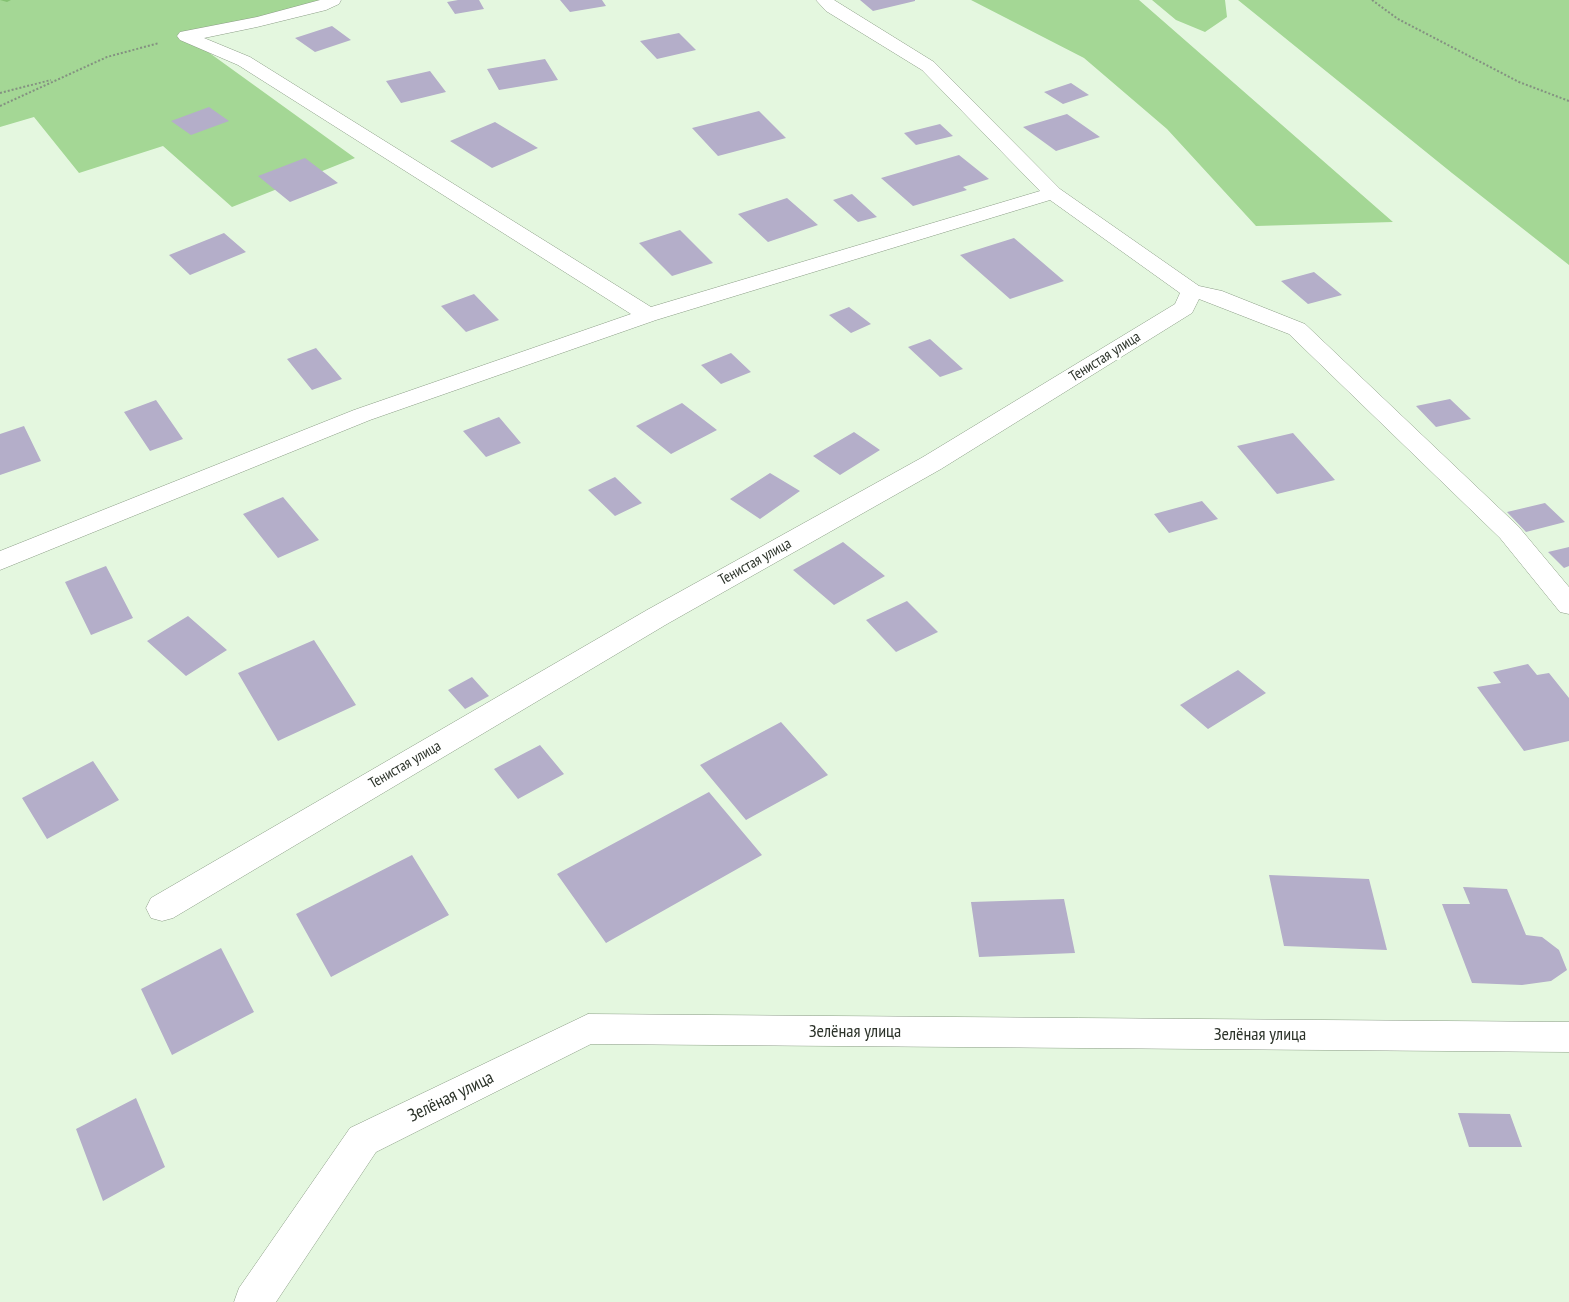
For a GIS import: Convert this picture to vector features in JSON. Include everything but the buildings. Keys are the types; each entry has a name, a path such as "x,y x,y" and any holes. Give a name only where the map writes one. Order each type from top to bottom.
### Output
{"street":[{"path":"186,36 257,22 320,6 333,0"},
{"path":"824,0 832,7 928,66 1053,193 1192,291 1214,296 1297,329 1510,532 1569,605"},
{"path":"186,36 244,61 648,315"},
{"path":"0,562 362,415 648,315 1053,193"},
{"name":"Тенистая улица","path":"162,908 657,617 932,463 1184,308 1192,291"},
{"name":"Зелёная улица","path":"253,1302 363,1140 588,1029 1569,1037"}],"path":[{"path":"1372,0 1398,19 1519,82 1569,101"},
{"path":"0,106 107,57 186,36"},
{"path":"0,93 59,78"}],"green space":[{"path":"0,0 333,0 186,36 355,158 232,207 163,146 79,173 34,117 0,127"},
{"path":"971,0 1139,0 1393,222 1256,226 1167,129 1084,58"},
{"path":"1152,0 1225,0 1227,17 1205,32 1176,20"},
{"path":"1238,0 1569,0 1569,265 1452,173"}]}
